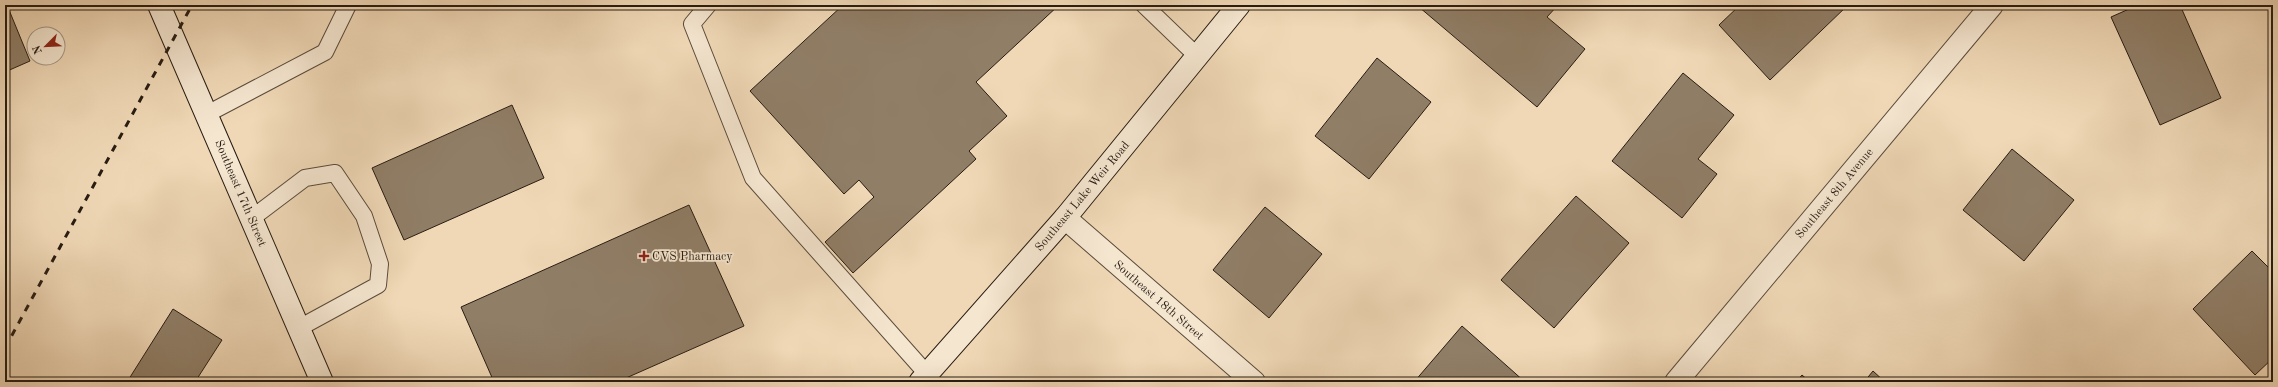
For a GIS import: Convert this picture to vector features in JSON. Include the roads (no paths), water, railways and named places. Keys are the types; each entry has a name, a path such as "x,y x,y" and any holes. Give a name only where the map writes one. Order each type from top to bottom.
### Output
{"main road":[{"name":"Southeast 17th Street","path":"159,5 322,382"},
{"name":"Southeast Lake Weir Road","path":"924,378 1065,218 1239,5"},
{"name":"Southeast 8th Avenue","path":"1676,382 1992,5"},
{"name":"Southeast 18th Street","path":"1065,218 1254,382"}],"lane":[{"path":"207,114 326,52 348,5"},
{"path":"708,5 692,24 753,178 924,378"},
{"path":"1144,5 1197,56"},
{"path":"252,218 305,178 335,173 364,216 380,264 378,285 299,328"}],"railway":[{"path":"5,348 192,5"}],"place":[{"name":"CVS Pharmacy","path":"644,256"}]}
